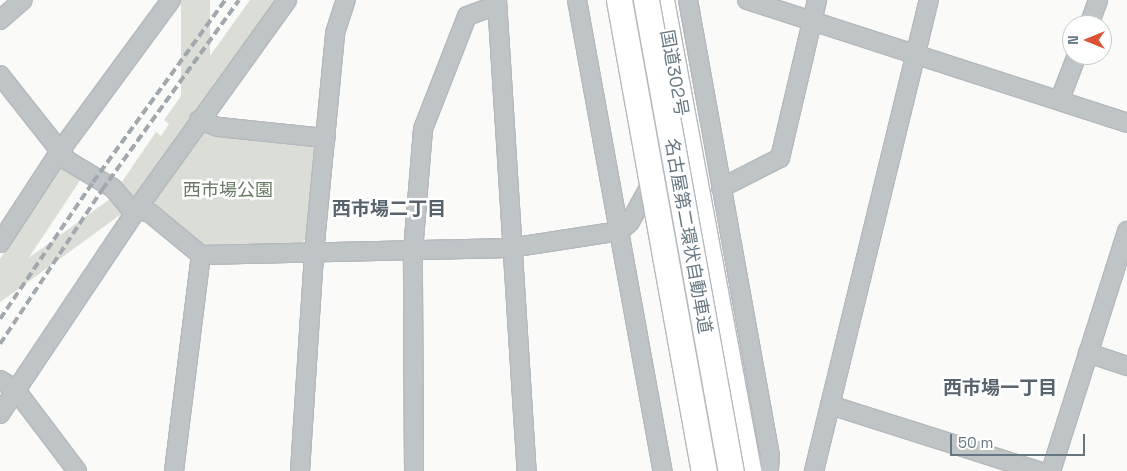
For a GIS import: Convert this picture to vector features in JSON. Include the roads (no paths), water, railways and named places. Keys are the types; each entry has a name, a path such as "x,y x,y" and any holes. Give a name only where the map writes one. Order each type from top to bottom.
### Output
{"highway":[{"name":"名古屋第二環状自動車道","path":"619,0 704,471"},
{"name":"名古屋第二環状自動車道","path":"646,0 731,471"},
{"name":"国道302号","path":"661,0 748,471"}],"street":[{"path":"0,20 23,0"},
{"path":"0,243 60,152 171,0"},
{"path":"0,414 137,209 286,0"},
{"path":"300,471 314,253 335,33 346,0"},
{"path":"577,0 663,471"},
{"path":"688,0 745,319 769,471"},
{"path":"747,0 810,22 1060,98 1127,123"},
{"path":"721,188 780,158 810,22 817,0"},
{"path":"814,471 929,0"},
{"path":"1092,15 1098,0"},
{"path":"414,471 413,251 423,129 467,16 496,3 510,248 527,471"},
{"path":"1060,98 1073,65"},
{"path":"0,75 68,161 113,188 129,207 150,213 201,255 510,248 620,231 630,222 683,122 714,143"},
{"path":"199,120 218,128 325,138"},
{"path":"1050,471 1127,231"},
{"path":"174,471 201,255"},
{"path":"726,352 745,319"},
{"path":"1088,353 1127,366"},
{"path":"0,380 15,389 77,471"},
{"path":"830,405 1038,471"}],"railway":[{"path":"0,319 93,182 225,0"},
{"path":"0,344 102,190 239,0"}],"district":[{"name":"西市場二丁目","path":"389,209"},
{"name":"西市場一丁目","path":"1000,388"}],"park label":[{"name":"西市場公園","path":"228,190"}]}
